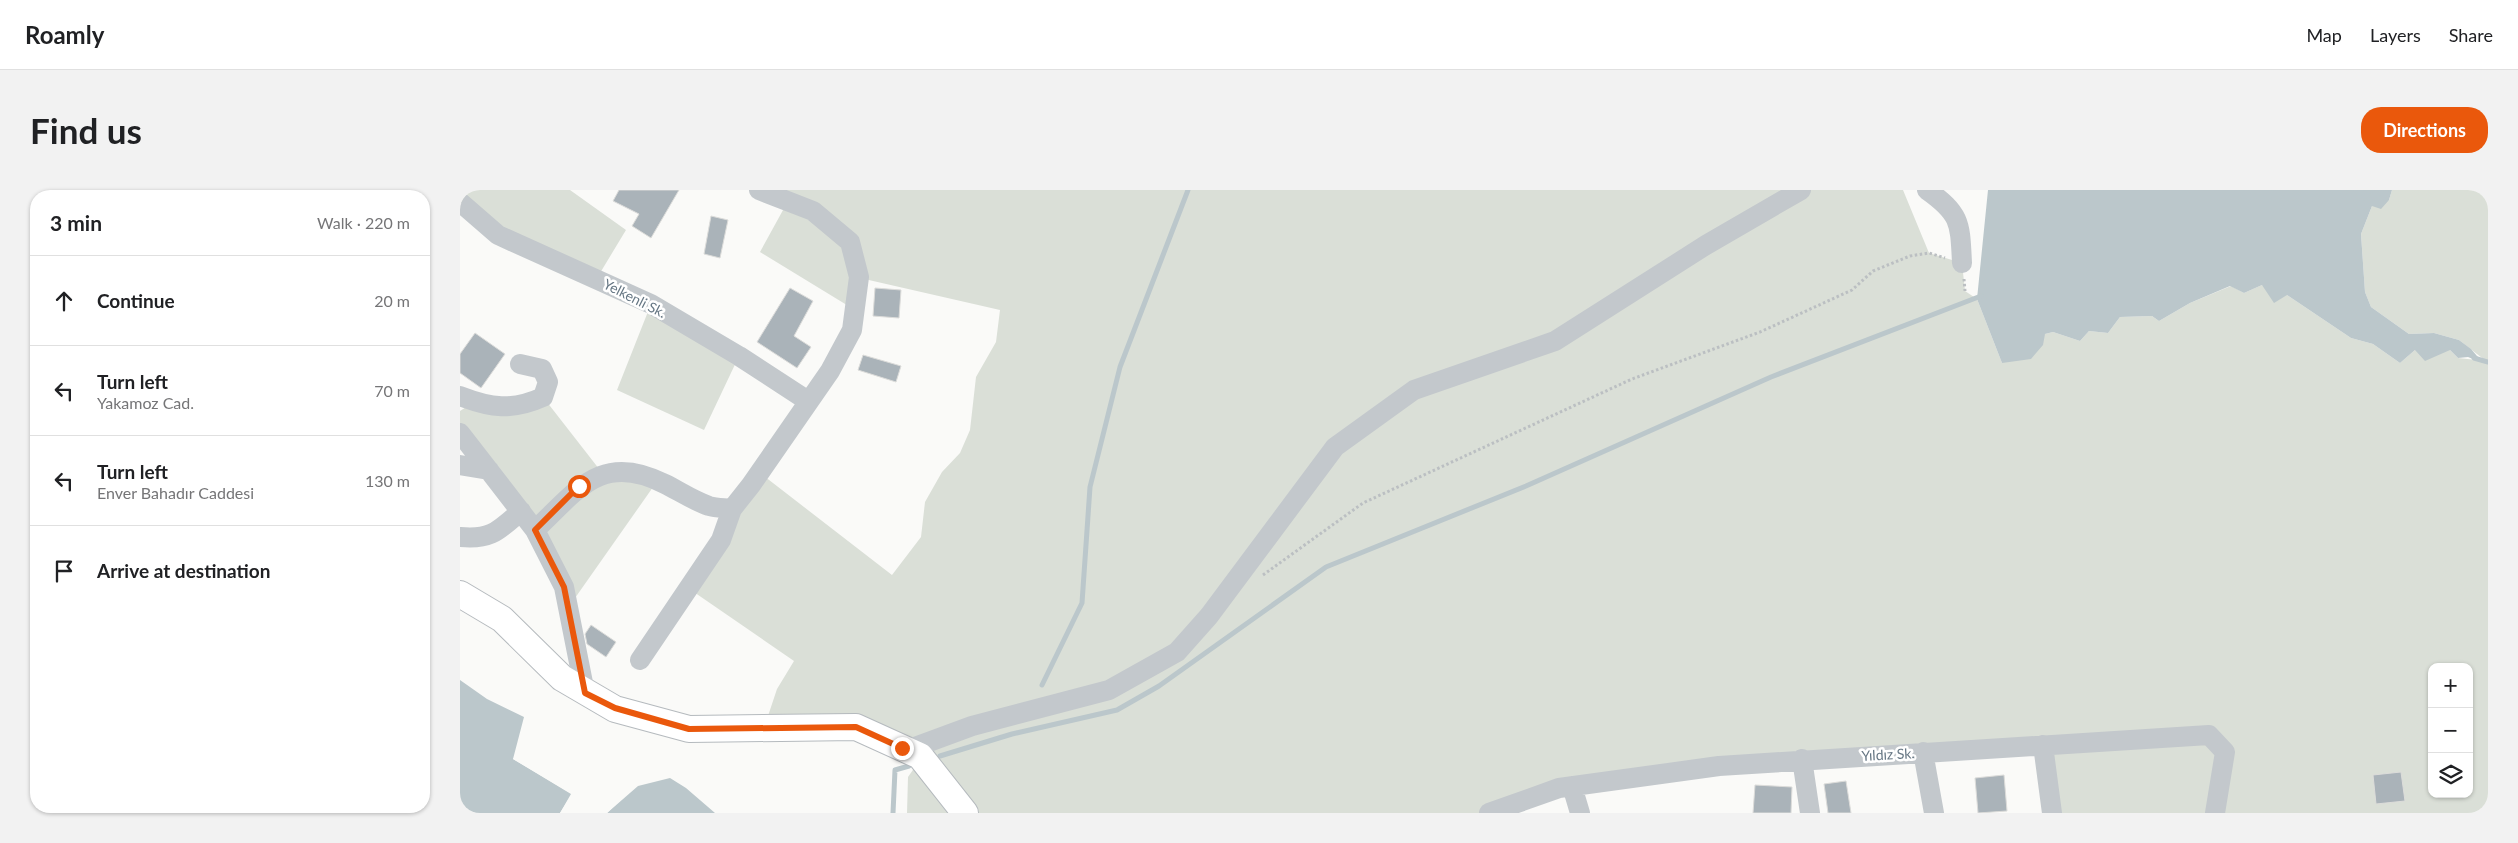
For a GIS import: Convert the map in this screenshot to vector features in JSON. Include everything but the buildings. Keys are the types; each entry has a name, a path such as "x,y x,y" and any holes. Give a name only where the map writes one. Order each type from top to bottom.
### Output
{"main road":[{"path":"460,594 502,619 562,678 585,693 615,708 689,729 856,727 912,752 965,813"}],"street":[{"path":"640,660 721,540 732,509 752,485 830,371 852,330 859,278 850,242 813,211 759,190"},
{"path":"912,752 972,726 1109,690 1177,652 1208,616 1335,447 1414,390 1556,341 1706,245 1801,190"},
{"path":"1928,190 1948,205 1960,226 1962,263"},
{"name":"Yelkenli Sk.","path":"460,202 498,235 651,304 739,356 808,401"},
{"path":"460,396 504,407 523,406 543,397 548,382 542,369 520,364"},
{"path":"460,433 535,530 564,587 585,693"},
{"path":"460,465 489,470"},
{"path":"535,530 579,486 603,474 628,472 658,480 710,506 732,509"},
{"path":"460,537 479,539 496,533 520,511"},
{"name":"Yıldız Sk.","path":"1489,813 1559,788 1719,766 1802,759 2208,735 2225,752 2215,813"},
{"path":"2043,745 2052,813"},
{"path":"1923,752 1934,813"},
{"path":"1802,759 1810,813"},
{"path":"1572,786 1580,813"}],"path":[{"path":"1262,576 1363,503 1632,379 1760,332 1852,290 1873,271 1910,256 1929,253 1962,263 1965,291"}],"shaded area":[{"path":"460,190 570,190 626,230 597,278 498,235 460,202"},
{"path":"759,190 1903,190 1929,253 1962,263 1965,291 1977,299 2002,363 2045,334 2053,332 2080,341 2089,331 2108,333 2120,317 2152,316 2159,321 2190,303 2231,286 2244,293 2262,285 2287,295 2351,338 2373,344 2400,363 2415,350 2450,350 2458,358 2486,361 2459,340 2434,333 2409,334 2371,307 2365,292 2361,234 2372,206 2389,200 2392,190 2488,190 2488,813 2052,813 2043,745 1559,788 1489,813 965,813 920,756 857,727 764,728 777,689 794,661 688,588 760,473 892,575 921,537 925,502 942,472 960,453 970,430 976,377 996,342 1000,310 860,278 855,310 760,252 788,201"},
{"path":"1988,190 2392,190 2389,200 2381,209 2372,206 2361,234 2365,292 2371,307 2409,334 2434,333 2459,340 2471,349 2483,363 2468,357 2458,358 2450,350 2425,361 2415,350 2400,363 2373,344 2351,338 2287,295 2274,303 2262,285 2244,293 2230,286 2190,303 2159,321 2152,316 2120,317 2108,333 2089,331 2080,341 2053,332 2045,334 2043,345 2031,359 2002,363 1977,299"},
{"path":"651,304 739,356 704,430 617,390"},
{"path":"543,397 603,474 658,480 568,608 564,587 460,433 460,411 474,402"},
{"path":"460,680 487,699 524,717 513,759 572,794 560,813 460,813"},
{"path":"915,767 951,813 907,813 908,777"},
{"path":"670,778 686,788 715,813 607,813 638,786"}],"pier":[{"path":"517,754 516,758 574,793 563,813 560,813 571,794 513,759"},
{"path":"639,783 607,813 605,813 637,784"}],"waterway":[{"path":"1042,685 1082,603 1090,487 1120,367 1188,190"},
{"path":"940,756 1012,734 1117,710 1159,686 1326,567 1526,486 1771,377 1981,296"},
{"path":"2474,358 2488,362"},
{"path":"893,813 895,770 909,766"}],"route":[{"path":"579,486 535,530 564,587 585,693 615,708 689,729 856,727 902,748"}]}
